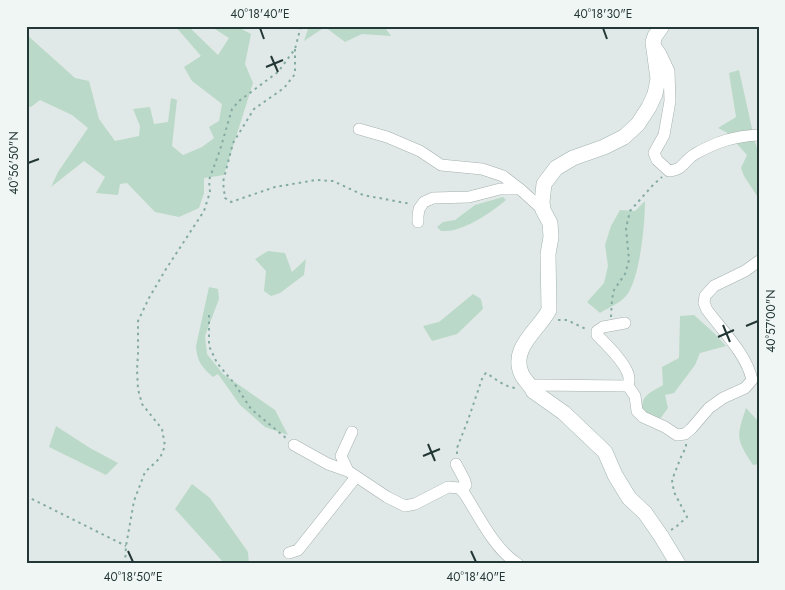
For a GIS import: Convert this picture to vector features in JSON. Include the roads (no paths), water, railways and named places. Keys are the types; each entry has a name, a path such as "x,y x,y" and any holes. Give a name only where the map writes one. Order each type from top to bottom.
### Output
{"street":[{"path":"543,210 544,184 556,168 573,158 604,148 624,137 638,124 649,107 655,94 658,79 653,42 662,26"},
{"path":"653,42 669,71 670,101 664,135 654,153 656,160 670,171 676,170 682,167 692,156 714,143 740,136 759,135"},
{"path":"359,129 387,137 420,151 441,165 482,169 504,176 543,210 550,223 551,237 548,254 549,310 545,318 524,343 519,362 522,376 533,391 564,413 605,452 629,498 645,513 678,564"},
{"path":"418,222 419,209 424,202 433,198 469,197 500,189 520,189"},
{"path":"625,323 603,327 597,330 596,335 613,351 626,369 629,376 628,386 635,396 637,411 643,417 677,435 685,434 692,429 709,408 723,398 745,388 752,380 750,371 739,352 707,310 704,303 705,296 714,286 745,271 759,261"},
{"path":"530,386 628,386"},
{"path":"352,432 341,456 352,474"},
{"path":"294,445 328,464 352,474 387,497 405,506 415,504 448,487 459,488 498,548 518,564"},
{"path":"456,464 466,485 462,490"},
{"path":"289,552 298,550 352,474"}]}
